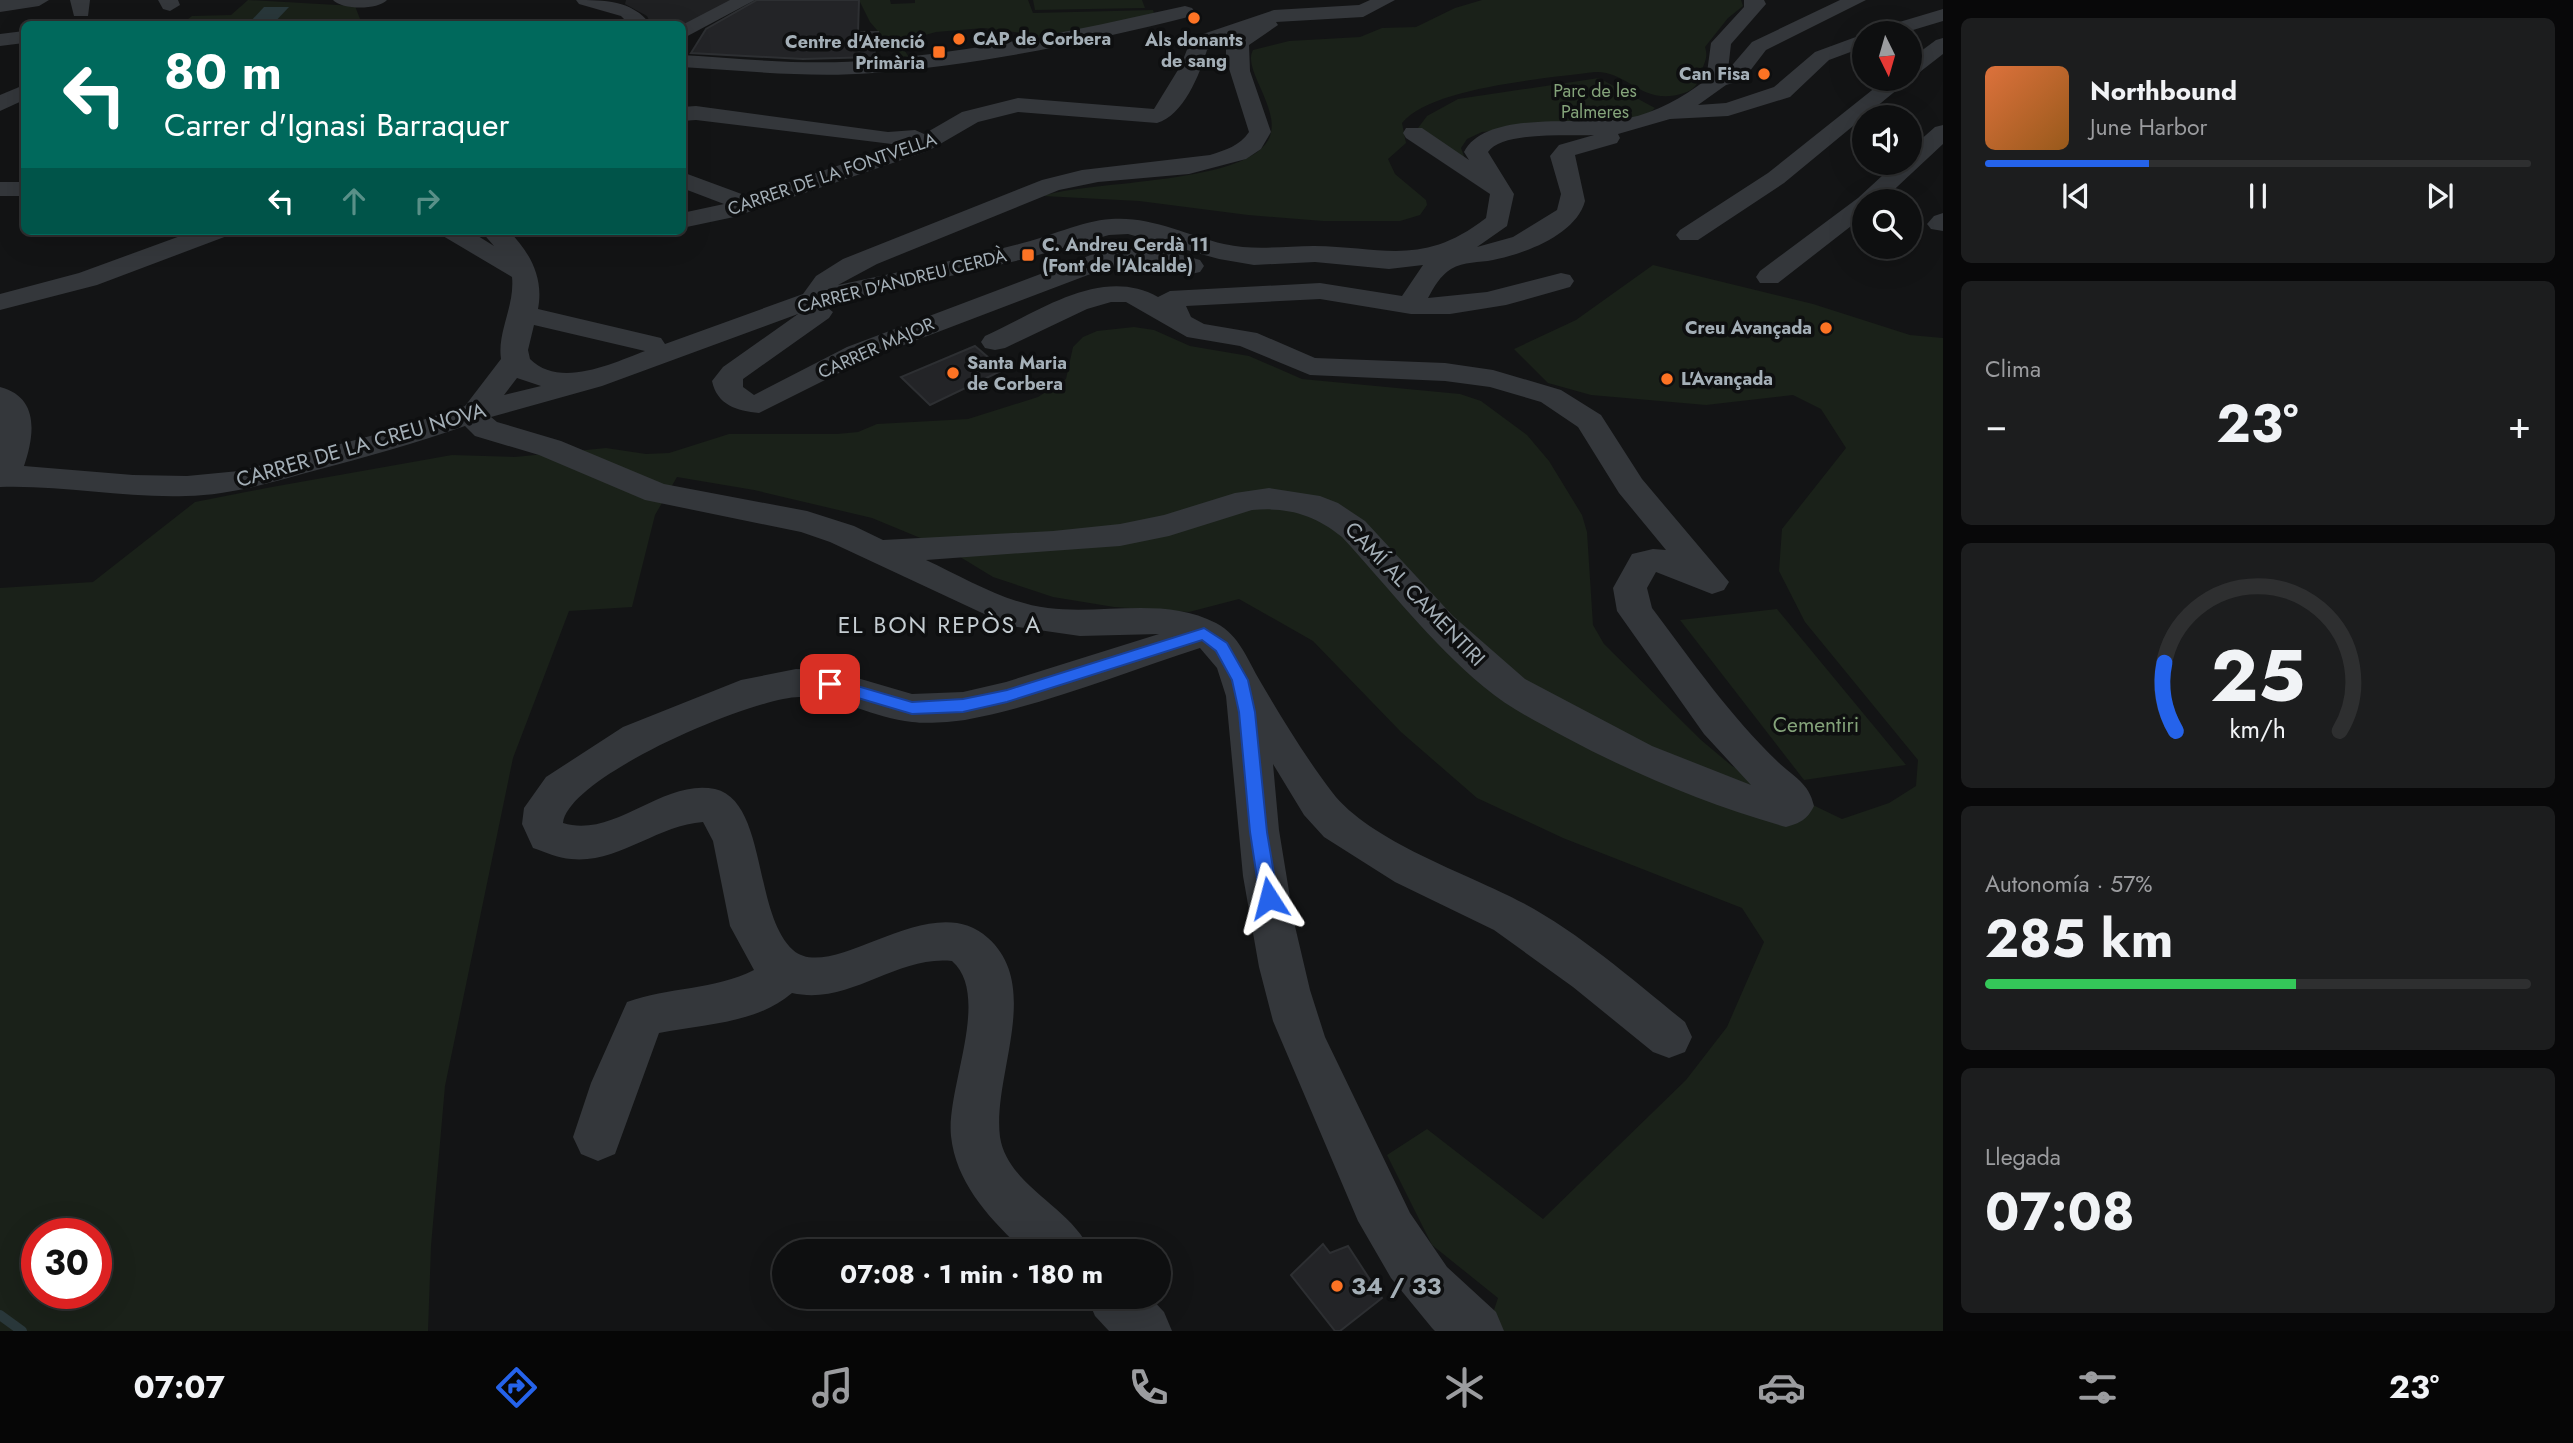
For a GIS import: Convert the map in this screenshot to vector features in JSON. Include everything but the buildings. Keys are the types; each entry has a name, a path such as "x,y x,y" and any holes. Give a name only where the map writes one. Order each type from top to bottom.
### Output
{"street":[{"path":"0,6 39,0"},
{"path":"360,0 370,21"},
{"path":"586,0 628,12 637,21"},
{"path":"686,31 745,0"},
{"path":"686,61 808,68 873,67 1042,44 1186,9 1183,21 1218,33 1262,20 1345,8 1358,0"},
{"path":"1311,13 1363,11 1385,0"},
{"path":"1173,308 1173,261 1223,271 1244,270 1274,257 1315,254 1405,260 1458,246 1494,226 1501,213 1502,194 1477,155 1477,148 1485,141 1541,131 1620,127 1650,121 1708,90 1718,80 1735,75 1759,46 1856,0"},
{"path":"1718,80 1717,54 1720,44 1758,1"},
{"path":"1922,21 1943,15"},
{"path":"621,370 651,344 703,318 814,295 825,282 852,265 1049,184 1095,175 1169,169 1223,159 1250,149 1259,140 1261,132 1237,64 1235,50 1239,43 1268,27 1262,20"},
{"name":"CARRER DE LA FONTVELLA","path":"686,220 745,204 920,146 970,117 1018,105 1157,116 1165,112 1192,65 1198,47 1218,33"},
{"path":"0,40 21,37"},
{"path":"1922,61 1943,44"},
{"path":"1661,115 1728,109 1782,92 1822,56 1852,45"},
{"path":"1689,234 1776,178 1884,91"},
{"path":"1468,254 1491,253 1516,244 1555,224 1571,209 1571,183 1562,160 1567,150 1692,118 1696,113"},
{"path":"686,114 888,139 950,130"},
{"path":"1881,189 1943,132"},
{"path":"1414,134 1502,194"},
{"path":"686,181 745,204"},
{"path":"0,188 21,188"},
{"path":"1769,277 1852,214"},
{"name":"CARRER D'ANDREU CERDÀ","path":"515,361 523,370 550,379 592,380 814,295 1118,226 1160,232 1237,255 1274,257"},
{"path":"1411,306 1423,282 1434,270 1499,235 1494,226"},
{"path":"0,302 88,279 207,235"},
{"path":"459,235 524,274"},
{"path":"498,235 513,250 524,274 527,296 514,351 515,361 476,412 475,419 486,429 550,448 656,493 807,522 881,552 1010,614 1040,621 1074,624 1157,620 1184,624 1204,633 1221,647 1318,804 1338,825 1410,870 1509,917 1589,973 1669,1037"},
{"name":"CARRER MAJOR","path":"814,295 733,373 727,381 728,390 747,403 760,404 857,353 1061,274 1105,259 1132,255 1153,255 1173,261"},
{"path":"995,342 1048,315 1108,295 1128,294 1173,308 1320,291 1411,306 1453,307 1475,304 1560,281"},
{"name":"CAMÍ AL CAMENTIRI","path":"881,552 1045,544 1094,538 1155,529 1263,498 1287,499 1326,510 1348,523 1451,637 1513,690 1553,714 1655,765 1721,793 1786,811 1794,806 1792,796 1765,774 1718,724 1635,611 1630,588 1644,562 1658,558 1673,561 1712,582 1664,522 1630,486 1590,421 1551,396 1493,379 1445,372 1310,366 1247,339 1198,331 1181,323 1173,308"},
{"path":"523,314 651,344"},
{"name":"CARRER DE LA CREU NOVA","path":"2,477 34,476 133,485 187,486 239,481 432,429 476,412 558,392 592,380"},
{"path":"0,396 10,401 16,409 13,453 2,477"},
{"path":"1048,1239 1003,1191 981,1159 975,1117 991,1013 988,983 981,960 963,943 936,941 839,973 806,975 785,972 755,939 745,905 731,828 713,805 701,804 677,810 580,845 548,836 542,824 544,808 560,788 637,738 754,690 796,683 830,684 912,708 963,706 1007,696 1204,633"},
{"path":"1240,680 1247,712 1258,832 1273,920 1297,1024 1383,1218 1406,1256 1434,1293 1477,1331"},
{"path":"598,1137 615,1083 643,1017 670,1008 711,1004 749,994 772,985 785,972"},
{"path":"1125,1309 1145,1331"}],"shaded area":[{"path":"626,0 737,0 686,26 686,21 650,21 647,16 625,4"},
{"path":"264,7 289,7 276,21 251,21"}],"green space":[{"path":"248,0 355,6 361,21 171,21 192,16 231,15"},
{"path":"859,0 890,0 891,4 915,3 915,0 1028,0 1033,13 1153,10 1155,16 1041,41 1021,33 984,28 936,32 907,40 903,48 910,59 903,60 870,22"},
{"path":"1033,0 1142,0 1145,8 1035,10"},
{"path":"1482,0 1741,0 1743,6 1728,18 1705,47 1706,58 1698,81 1684,93 1657,95 1607,73 1595,72 1492,86 1438,101 1416,111 1402,123 1406,143 1388,159 1395,174 1426,200 1427,205 1420,215 1400,221 1323,221 1248,215 1139,201 1043,196 1203,172 1234,164 1257,152 1270,136 1272,125 1266,101 1252,67 1253,50 1289,41 1360,37 1382,28 1416,27 1455,8"},
{"name":"Parc de les Palmeres","path":"1599,78 1655,108 1643,118 1482,132 1467,139 1461,148 1467,164 1418,128 1427,116 1458,99"},
{"path":"1653,265 1813,304 1910,335 1943,338 1943,1331 1487,1331 1498,1298 1432,1245 1387,1155 1427,1129 1543,1219 1686,1080 1727,1027 1764,942 1742,908 1563,838 1477,798 1401,732 1313,641 1239,599 1189,612 1114,607 1053,597 993,577 947,549 872,518 754,490 677,477 655,515 632,607 569,611 513,758 445,1086 431,1246 428,1331 0,1331 0,588 93,582 195,502 452,455 515,457 606,448 646,454 669,453 729,434 837,434 858,432 877,424 968,419 1038,397 1066,379 1073,347 1083,337 1097,331 1134,327 1154,330 1190,346 1249,356 1302,379 1460,394 1481,401 1527,435 1549,461 1582,515 1587,532 1593,625 1604,644 1701,740 1732,766 1842,819 1889,803 1916,786 1918,760 1805,622 1779,571 1782,529 1846,448 1821,409 1793,395 1706,405 1591,395 1548,383 1514,349 1576,320"},
{"name":"Cementiri","path":"1777,609 1906,765 1804,780 1680,620"}],"waterway":[{"path":"0,1315 22,1331"}],"place":[{"name":"Als donants de sang","path":"1194,18"},
{"name":"CAP de Corbera","path":"959,39"},
{"name":"Centre d'Atenció Primària","path":"939,52"},
{"name":"Can Fisa","path":"1764,74"},
{"name":"C. Andreu Cerdà 11 (Font de l'Alcalde)","path":"1028,255"},
{"name":"Creu Avançada","path":"1826,328"},
{"name":"Santa Maria de Corbera","path":"953,373"},
{"name":"L'Avançada","path":"1667,379"},
{"name":"34 / 33","path":"1337,1286"}],"district":[{"name":"EL BON REPÒS A","path":"940,625"}],"route":[{"path":"830,684 890,699 912,708 963,706 1007,696 1100,664 1204,633 1221,647 1240,680 1247,712 1258,832 1269,898"}]}
